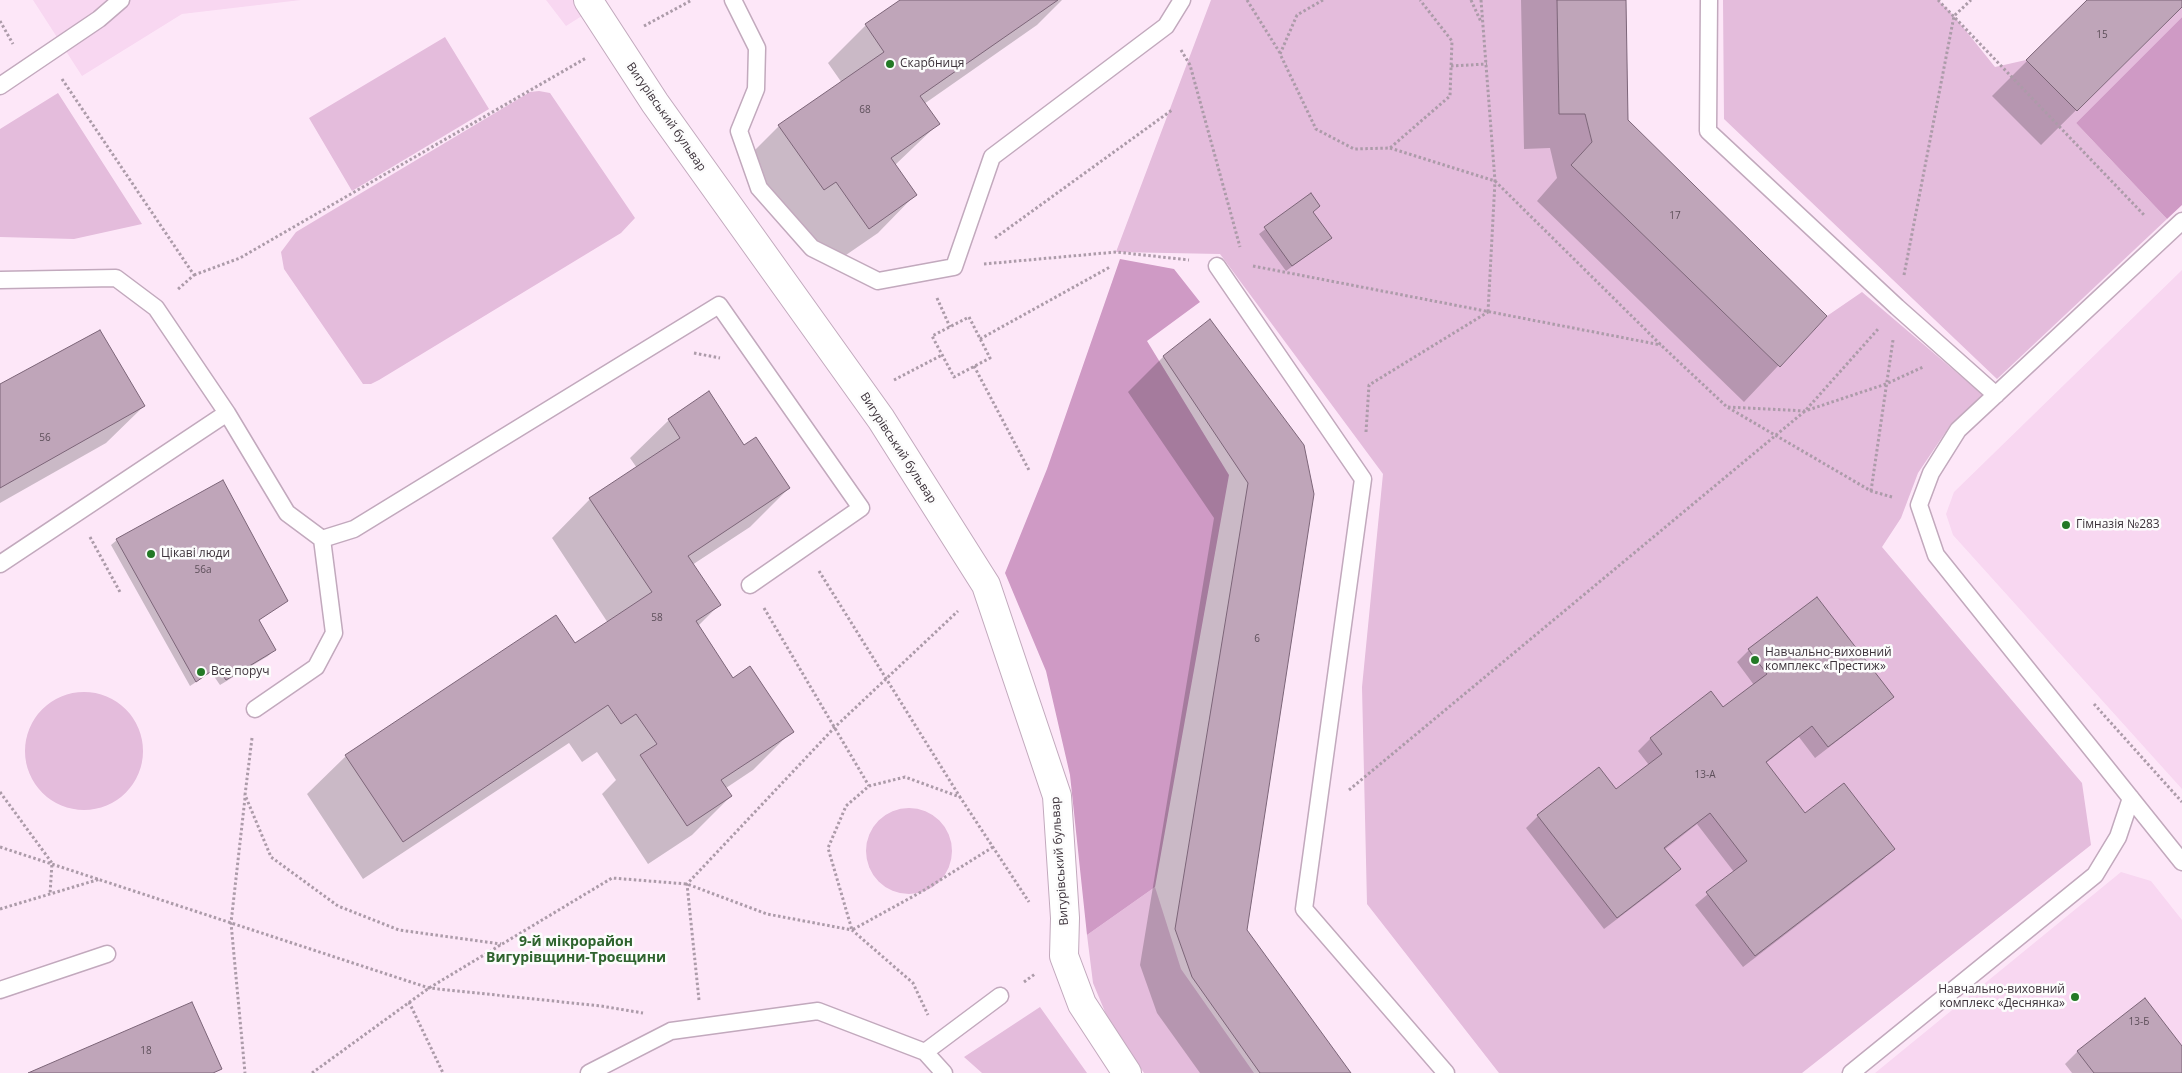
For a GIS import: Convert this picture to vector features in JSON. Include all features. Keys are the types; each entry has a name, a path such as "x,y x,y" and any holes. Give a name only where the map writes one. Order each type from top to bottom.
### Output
{"street":[{"name":"Вигурівський бульвар","path":"588,0 655,103 881,418 986,585 1057,796 1065,918 1064,956 1082,1004 1127,1073"}],"lane":[{"path":"0,86 99,19 121,0"},
{"path":"733,0 756,48 756,89 739,132 759,188 812,248 878,281 954,267 992,157 1166,26 1182,0"},
{"path":"1709,0 1708,130 1898,307 1996,395"},
{"path":"2182,220 1958,430 1931,473 1919,505 1936,555 2182,862"},
{"path":"1217,266 1363,479 1304,910 1446,1073"},
{"path":"0,280 116,278 156,308 227,413 287,513 322,540 334,633 316,667 255,709"},
{"path":"322,540 354,529 719,305 861,508 750,585"},
{"path":"0,564 227,413"},
{"path":"1851,1073 2095,875 2118,837 2131,798"},
{"path":"0,990 107,954"},
{"path":"925,1052 1000,996"},
{"path":"588,1073 671,1030 818,1012 925,1052 944,1073"}],"path":[{"path":"156,308 194,275 240,258 616,41 692,0"},
{"path":"1247,0 1280,54 1316,129 1354,150 1390,148 1495,181 1661,345 1727,407 1871,491 1919,505"},
{"path":"1280,54 1297,15 1323,0"},
{"path":"1390,148 1450,96 1452,41 1420,0"},
{"path":"1470,0 1482,25"},
{"path":"1482,0 1482,25 1487,64 1495,181 1488,312"},
{"path":"1938,0 2165,237"},
{"path":"1871,491 1898,307 1954,16 1971,0"},
{"path":"1166,26 1190,66 1242,255"},
{"path":"47,55 194,275"},
{"path":"1451,66 1487,64"},
{"path":"954,267 1172,110"},
{"path":"980,339 1110,267"},
{"path":"1317,816 1805,411 1898,307"},
{"path":"1363,479 1369,385 1488,312 1661,345"},
{"path":"969,317 980,339 990,358 954,377 932,336 969,317"},
{"path":"652,347 760,364"},
{"path":"927,363 942,355"},
{"path":"1727,407 1805,411 1886,384 1951,355"},
{"path":"974,366 1030,472"},
{"path":"77,513 120,592"},
{"path":"804,547 960,797 1034,910"},
{"path":"750,585 870,786"},
{"path":"715,1025 701,1023 687,884 835,727 986,585"},
{"path":"2089,698 2182,802"},
{"path":"245,1073 231,923 255,709"},
{"path":"852,930 828,848 846,806 870,786 905,777 960,797"},
{"path":"0,792 52,863 50,894"},
{"path":"245,795 271,857 338,906 399,930 501,944"},
{"path":"0,846 429,988 602,1006 647,1013"},
{"path":"852,930 921,892 993,848"},
{"path":"312,1073 429,988 612,878 687,884 767,914 852,930 913,983 940,1040"},
{"path":"0,909 100,879"},
{"path":"1000,996 1064,956"},
{"path":"409,1002 443,1073"}],"shaded area":[{"path":"33,0 301,0 182,14 82,76"},
{"path":"546,0 607,0 566,26"},
{"path":"1211,0 1557,0 1559,114 1585,114 1592,142 1572,165 1780,367 1827,316 1862,292 1983,395 1951,424 1918,473 1901,518 1882,547 2082,783 2091,845 1802,1073 1499,1073 1367,904 1362,687 1383,474 1220,254 1116,252"},
{"path":"1723,0 1938,0 1954,16 1995,67 2026,60 2077,111 2182,7 2182,17 2076,123 2167,219 1997,379 1724,119"},
{"path":"2182,17 2182,205 2167,219 2076,123"},
{"path":"445,37 489,109 352,191 309,118"},
{"path":"530,92 550,93 635,218 621,233 379,380 371,384 363,384 284,269 281,252 296,232"},
{"path":"58,93 142,224 74,239 0,237 0,129"},
{"path":"1120,259 1174,269 1200,302 1147,341 1229,475 1155,887 1087,935 1070,775 1046,671 1005,573 1047,469"},
{"name":"Гімназія №283","path":"2182,270 2182,789 1953,535 1946,514 1954,492"},
{"path":"84,692 107,696 126,709 139,728 143,751 139,774 126,793 107,806 84,810 61,806 42,793 29,774 25,751 29,728 42,709 61,696"},
{"path":"909,808 925,812 939,821 948,835 952,851 948,867 939,881 925,890 909,894 893,890 879,881 870,867 866,851 870,835 879,821 893,812"},
{"name":"Навчально-виховний комплекс «Деснянка»","path":"2121,872 2151,881 2182,920 2182,1073 1875,1073"},
{"path":"1155,887 1181,969 1254,1073 1144,1073 1108,1019 1093,983 1087,935"},
{"path":"1040,1007 1087,1073 982,1073 964,1057"}],"building":[{"path":"900,0 1058,0 920,96 940,124 891,158 917,195 869,229 836,182 824,190 778,125 884,52 865,24"},
{"path":"1557,0 1626,0 1628,120 1827,316 1780,367 1571,165 1592,142 1585,114 1559,114"},
{"path":"2087,0 2182,0 2182,7 2077,111 2026,60"},
{"path":"1311,193 1320,206 1313,212 1332,238 1292,266 1264,227"},
{"path":"1210,319 1304,445 1314,494 1247,930 1351,1073 1260,1073 1192,977 1175,929 1248,483 1163,356"},
{"path":"100,330 145,406 0,488 0,384"},
{"path":"709,391 744,445 756,437 790,488 688,556 721,605 696,621 733,678 750,666 794,732 721,780 732,796 687,826 640,755 657,744 636,714 621,724 608,705 403,842 345,755 556,615 575,643 652,592 589,498 680,438 668,419"},
{"path":"223,480 288,601 259,620 276,650 226,680 217,667 196,682 116,539"},
{"path":"1817,597 1894,697 1828,747 1812,726 1766,762 1805,813 1844,783 1895,849 1755,956 1706,892 1747,861 1710,813 1664,848 1681,869 1617,918 1537,815 1599,767 1616,789 1662,754 1650,738 1711,691 1723,707 1767,674 1748,649"},
{"path":"2145,998 2182,1046 2182,1073 2094,1073 2077,1051"},
{"path":"192,1002 222,1069 213,1073 28,1073"}],"place":[{"name":"Скарбниця","path":"890,64"},
{"name":"Гімназія №283","path":"2066,525"},
{"name":"Цікаві люди","path":"151,554"},
{"name":"Навчально-виховний комплекс «Престиж»","path":"1755,660"},
{"name":"Все поруч","path":"201,672"},
{"name":"Навчально-виховний комплекс «Деснянка»","path":"2075,997"}],"district":[{"name":"9-й мікрорайон Вигурівщини-Троєщини","path":"576,950"}]}
